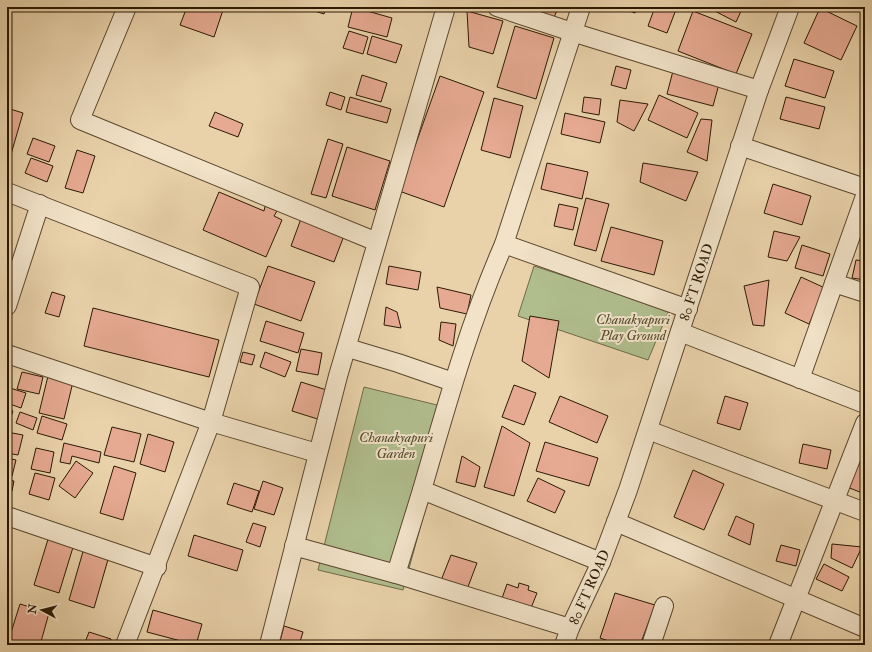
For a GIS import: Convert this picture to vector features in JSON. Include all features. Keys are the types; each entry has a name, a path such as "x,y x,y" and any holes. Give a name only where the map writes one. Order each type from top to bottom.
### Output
{"street":[{"path":"127,7 80,120 377,242"},
{"path":"269,645 317,453 446,7"},
{"path":"498,7 572,32 759,90"},
{"path":"396,574 453,382 488,280 504,244 581,7"},
{"name":"80 FT ROAD","path":"567,637 601,562 616,522 688,309 740,146 790,7"},
{"path":"740,146 865,188"},
{"path":"7,192 250,287 211,422 126,645"},
{"path":"800,379 865,196"},
{"path":"7,306 40,204"},
{"path":"504,244 688,309"},
{"path":"834,282 865,293"},
{"path":"680,332 865,404"},
{"path":"348,348 453,382"},
{"path":"7,354 211,422 317,453"},
{"path":"778,645 865,423"},
{"path":"648,430 865,512"},
{"path":"422,490 601,562"},
{"path":"7,516 157,567"},
{"path":"616,522 865,628"},
{"path":"294,546 396,574 567,637"},
{"path":"651,645 664,606"}],"green space":[{"name":"Chanakyapuri Play Ground","path":"534,266 669,310 648,360 518,316"},
{"name":"Chanakyapuri Garden","path":"364,387 453,409 403,590 318,570"}],"building":[{"path":"187,7 224,7 214,37 180,25"},
{"path":"302,7 326,7 324,14"},
{"path":"353,7 392,18 387,37 348,27"},
{"path":"520,7 558,7 554,18"},
{"path":"619,7 637,7 635,13"},
{"path":"655,7 677,7 667,33 648,26"},
{"path":"707,7 743,7 736,22"},
{"path":"820,8 857,26 841,60 804,43"},
{"path":"467,11 503,21 493,54 469,47"},
{"path":"693,11 752,34 736,74 678,51"},
{"path":"515,26 554,38 536,99 497,87"},
{"path":"349,31 368,37 363,54 343,48"},
{"path":"372,36 402,45 396,63 367,54"},
{"path":"794,59 834,71 825,98 785,86"},
{"path":"616,66 631,70 626,89 611,85"},
{"path":"673,71 719,84 713,106 667,94"},
{"path":"362,75 387,83 381,102 356,95"},
{"path":"440,76 484,92 444,207 399,191"},
{"path":"330,92 345,97 341,110 326,105"},
{"path":"659,95 698,113 687,138 648,120"},
{"path":"350,97 391,109 387,123 346,112"},
{"path":"584,97 601,99 599,115 582,112"},
{"path":"786,97 825,107 819,129 780,119"},
{"path":"494,98 523,106 510,158 481,150"},
{"path":"620,100 648,104 634,131 617,122"},
{"path":"7,108 23,113 7,168"},
{"path":"215,112 243,124 238,137 209,126"},
{"path":"565,113 605,122 600,143 561,134"},
{"path":"701,119 712,120 707,161 687,152"},
{"path":"33,138 55,146 49,162 27,154"},
{"path":"328,139 343,144 326,198 311,194"},
{"path":"347,147 390,161 375,210 332,196"},
{"path":"77,150 95,156 83,193 65,188"},
{"path":"31,158 53,166 47,182 25,173"},
{"path":"547,163 588,172 582,199 541,189"},
{"path":"643,163 698,172 686,201 640,182"},
{"path":"773,184 811,196 802,225 764,213"},
{"path":"219,192 264,211 265,206 277,211 274,216 282,220 266,257 203,230"},
{"path":"586,198 609,204 596,251 574,245"},
{"path":"559,204 578,208 573,230 554,226"},
{"path":"302,216 345,233 334,262 291,246"},
{"path":"611,227 663,241 654,275 601,261"},
{"path":"774,231 800,237 787,261 768,257"},
{"path":"802,245 830,254 823,276 795,268"},
{"path":"856,260 865,261 865,280 852,278"},
{"path":"268,266 315,282 301,321 254,304"},
{"path":"389,266 421,272 418,290 386,284"},
{"path":"801,277 825,288 809,324 785,313"},
{"path":"769,280 764,326 753,325 744,286"},
{"path":"437,287 471,295 467,314 440,308"},
{"path":"52,292 65,296 59,317 45,313"},
{"path":"386,307 397,312 401,328 384,325"},
{"path":"93,308 219,340 209,377 84,346"},
{"path":"530,316 559,321 549,378 522,361"},
{"path":"266,321 304,333 298,353 260,341"},
{"path":"441,322 456,324 453,346 439,340"},
{"path":"301,349 322,353 318,375 296,371"},
{"path":"243,352 255,355 252,365 240,362"},
{"path":"265,352 291,362 285,377 260,367"},
{"path":"22,372 43,377 39,394 17,389"},
{"path":"48,376 73,382 64,419 39,413"},
{"path":"301,382 333,392 324,421 292,411"},
{"path":"514,385 536,393 524,425 502,417"},
{"path":"10,388 26,393 21,408 7,403"},
{"path":"560,396 608,416 597,443 549,422"},
{"path":"725,396 748,403 740,430 717,423"},
{"path":"7,409 13,411 9,423 7,423"},
{"path":"20,412 37,418 33,430 16,423"},
{"path":"42,416 67,424 62,440 37,433"},
{"path":"502,426 530,443 514,496 484,487"},
{"path":"112,427 141,434 134,462 104,455"},
{"path":"7,432 23,435 18,455 7,453"},
{"path":"148,434 174,442 165,472 140,464"},
{"path":"545,442 598,458 589,486 536,471"},
{"path":"64,443 101,452 99,463 72,456 70,464 60,462"},
{"path":"803,444 831,450 827,469 799,463"},
{"path":"36,448 54,452 50,473 31,469"},
{"path":"462,456 480,467 475,487 456,482"},
{"path":"7,458 16,460 12,476 7,474"},
{"path":"76,461 93,473 75,498 59,486"},
{"path":"857,461 865,464 865,494 847,487"},
{"path":"114,466 136,473 123,520 100,513"},
{"path":"693,470 724,484 704,530 674,517"},
{"path":"35,473 55,478 49,500 29,494"},
{"path":"538,478 565,491 555,513 527,501"},
{"path":"7,480 14,481 12,491 7,490"},
{"path":"263,481 283,488 274,515 254,509"},
{"path":"234,483 259,491 252,512 227,504"},
{"path":"736,516 754,524 750,545 728,535"},
{"path":"253,523 266,527 260,547 246,542"},
{"path":"194,535 243,550 237,571 188,556"},
{"path":"49,536 74,544 59,593 34,585"},
{"path":"832,544 862,547 852,568 831,558"},
{"path":"781,545 800,550 796,566 776,561"},
{"path":"84,548 109,556 94,608 69,600"},
{"path":"451,555 477,563 466,592 440,583"},
{"path":"824,564 849,577 842,591 816,579"},
{"path":"519,583 529,586 528,590 537,593 529,613 500,604 507,584 518,588"},
{"path":"615,593 655,605 640,645 620,645 600,638"},
{"path":"20,604 49,613 40,645 7,645"},
{"path":"153,610 202,624 196,645 147,632"},
{"path":"284,626 303,632 299,645 279,645"},
{"path":"89,632 111,639 109,645 84,645"}]}
